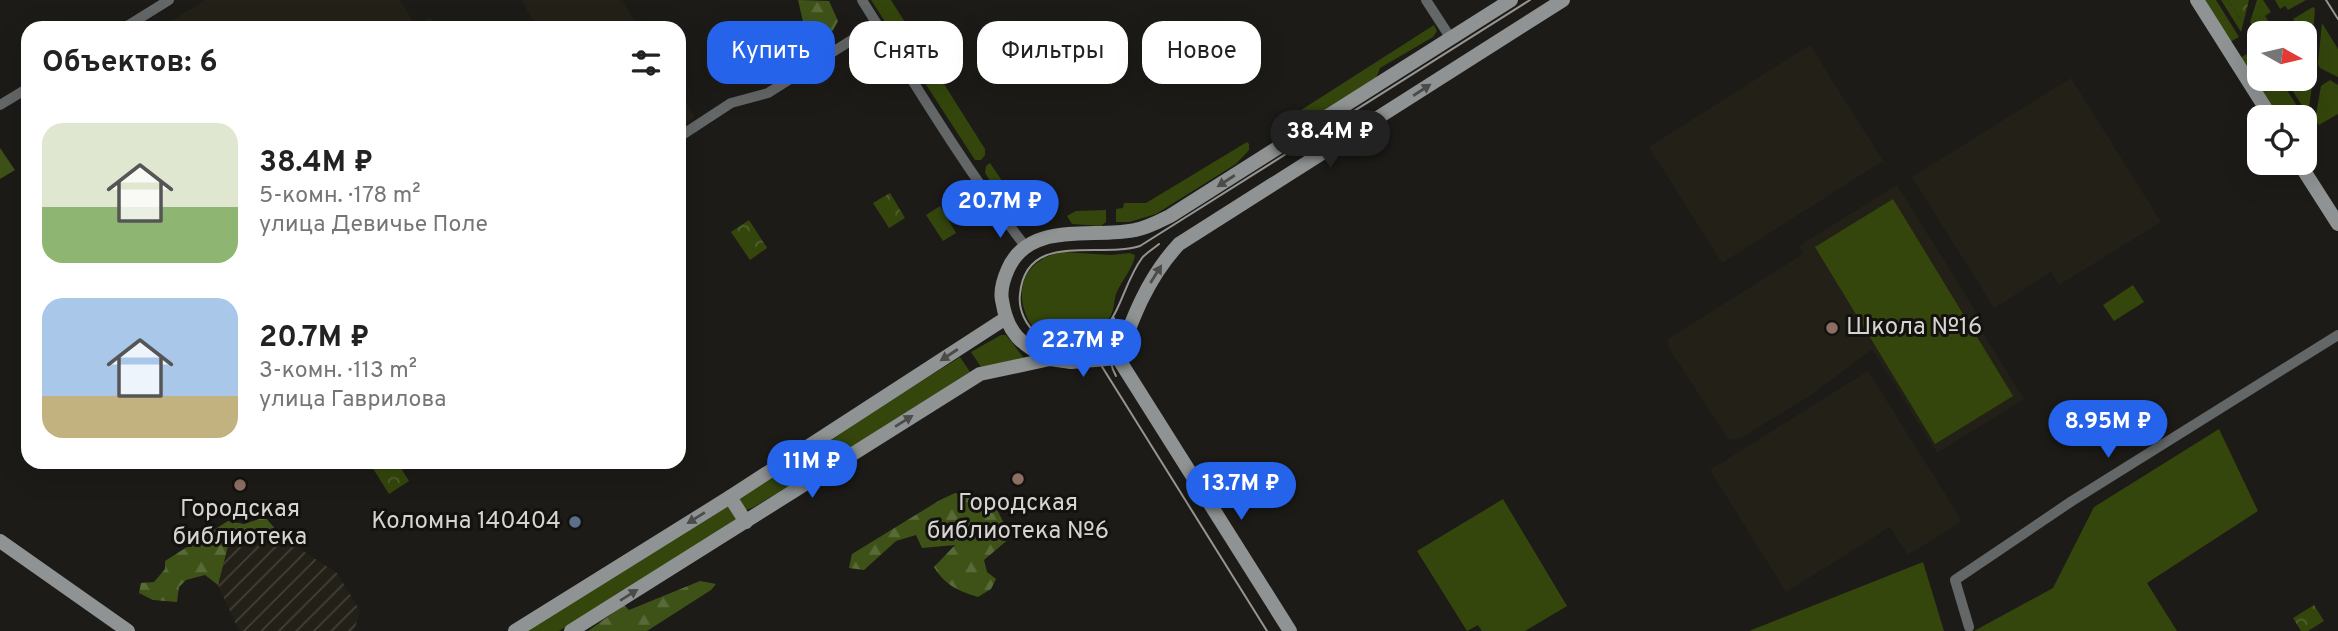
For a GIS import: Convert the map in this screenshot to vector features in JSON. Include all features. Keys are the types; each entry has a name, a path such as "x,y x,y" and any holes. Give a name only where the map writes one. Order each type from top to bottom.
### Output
{"main road":[{"path":"1118,358 1071,362 1050,359 1029,349 1015,336 1006,318 1001,297 1004,281 1016,255 1025,246 1052,236 1134,230 1170,216 1511,0"},
{"path":"1118,358 1140,299 1179,244 1563,0"},
{"path":"2197,0 2263,105"},
{"path":"2307,175 2338,224"},
{"path":"515,631 730,497 1006,318"},
{"path":"1118,358 1290,631"},
{"path":"571,631 980,374 1050,359"},
{"path":"730,497 746,522"},
{"path":"0,541 128,631"}],"street":[{"path":"135,21 169,0"},
{"path":"862,0 876,21"},
{"path":"1426,0 1450,37"},
{"path":"686,132 731,103 768,93 849,41"},
{"path":"915,84 1000,214 1025,246"},
{"path":"0,105 21,92"},
{"path":"1969,627 1955,580 2072,501 2338,335"}],"shaded area":[{"path":"205,0 400,0 413,21 171,21"},
{"path":"521,0 622,0 635,21 534,21"},
{"path":"1810,45 1883,161 1722,263 1649,147"},
{"path":"2071,78 2161,222 2059,285 2051,272 1994,308 1912,177"},
{"path":"686,103 695,117 686,123"},
{"name":"Школа №16","path":"1897,185 1978,315 1974,319 2024,399 1937,453 1872,349 1811,395 1741,438 1729,440 1669,348 1668,339 1803,254 1799,246"},
{"path":"1868,371 1962,521 1908,555 1890,527 1786,592 1710,470"},
{"path":"283,538 337,573 360,611 354,631 239,631 218,585 228,546"}],"green space":[{"path":"798,0 829,1 838,21 835,26 835,21 803,21"},
{"path":"871,0 891,0 904,21 885,21"},
{"path":"2204,0 2216,0 2239,37 2230,42"},
{"path":"2221,0 2228,0 2243,24 2241,32"},
{"path":"2228,0 2249,0 2243,24"},
{"path":"2257,0 2263,0 2271,12 2265,16 2268,21 2250,21"},
{"path":"2275,0 2306,0 2288,10 2285,6 2280,9"},
{"path":"2313,7 2315,9 2314,21 2293,19"},
{"path":"2322,23 2338,49 2338,77 2320,68 2318,64"},
{"path":"1434,25 1437,31 1433,37 1380,68 1376,78 1312,118 1300,117 1297,114 1298,112"},
{"path":"2247,54 2247,69 2240,58"},
{"path":"2330,80 2338,85 2338,114 2319,125 2317,109 2321,86"},
{"path":"926,84 944,84 985,149 981,160 975,160"},
{"path":"2261,91 2288,91 2296,105 2270,105"},
{"path":"2293,91 2311,91 2309,105 2302,105"},
{"path":"1247,142 1249,150 1236,164 1156,214 1129,222 1116,222 1116,209 1123,208 1124,203 1146,203"},
{"path":"0,148 15,170 0,179"},
{"path":"990,163 1017,203 1004,203 985,173 986,166"},
{"path":"890,193 905,218 889,228 873,203"},
{"path":"1893,199 2013,396 1935,444 1815,247"},
{"path":"940,206 956,233 943,241 926,215"},
{"path":"1106,210 1106,222 1101,226 1072,224 1067,216 1076,211"},
{"path":"749,220 767,248 750,260 731,232"},
{"path":"1063,252 1135,255 1116,294 1111,315 1103,327 1084,342 1064,345 1047,339 1033,327 1024,310 1022,292 1027,275 1040,261"},
{"path":"2133,285 2144,302 2114,321 2103,305"},
{"path":"1001,335 1006,335 1024,358 981,367 971,352"},
{"path":"960,357 970,372 796,482 743,511 738,498 741,495"},
{"path":"2219,429 2258,511 2147,583 2177,631 1974,631 2053,588 2094,507"},
{"path":"373,469 401,469 409,481 389,494"},
{"path":"955,493 993,502 1011,537 984,560 987,572 996,579 991,589 978,597 947,583 934,567 955,545 922,548 916,535 896,541 864,570 849,568 852,554"},
{"path":"1503,499 1567,606 1525,631 1482,631 1478,625 1467,631 1417,551"},
{"path":"726,506 731,506 737,519 732,523 559,631 526,631"},
{"path":"265,517 283,538 228,546 218,585 205,575 186,580 179,587 177,602 153,600 139,593 141,583 154,582 165,569 165,561 228,521 244,524"},
{"path":"1923,562 1944,631 1749,631"},
{"path":"700,581 716,584 711,590 647,631 588,631 624,605 629,610"},
{"path":"2314,605 2324,621 2308,631 2301,631 2293,618"}],"tram line":[{"path":"1267,631 1101,365 1074,348 1043,339 1027,323 1020,300 1025,274 1035,261 1050,254 1140,246 1530,0"},
{"path":"2326,0 2338,19"},
{"path":"1073,348 1092,340 1102,332 1114,315 1136,267 1144,256 1159,244"},
{"path":"1114,318 1109,348 1116,376"}],"place":[{"name":"Школа №16","path":"1832,328"},
{"name":"Городская библиотека №6","path":"1018,479"},
{"name":"Городская библиотека","path":"240,485"},
{"name":"Коломна 140404","path":"575,522"}]}
